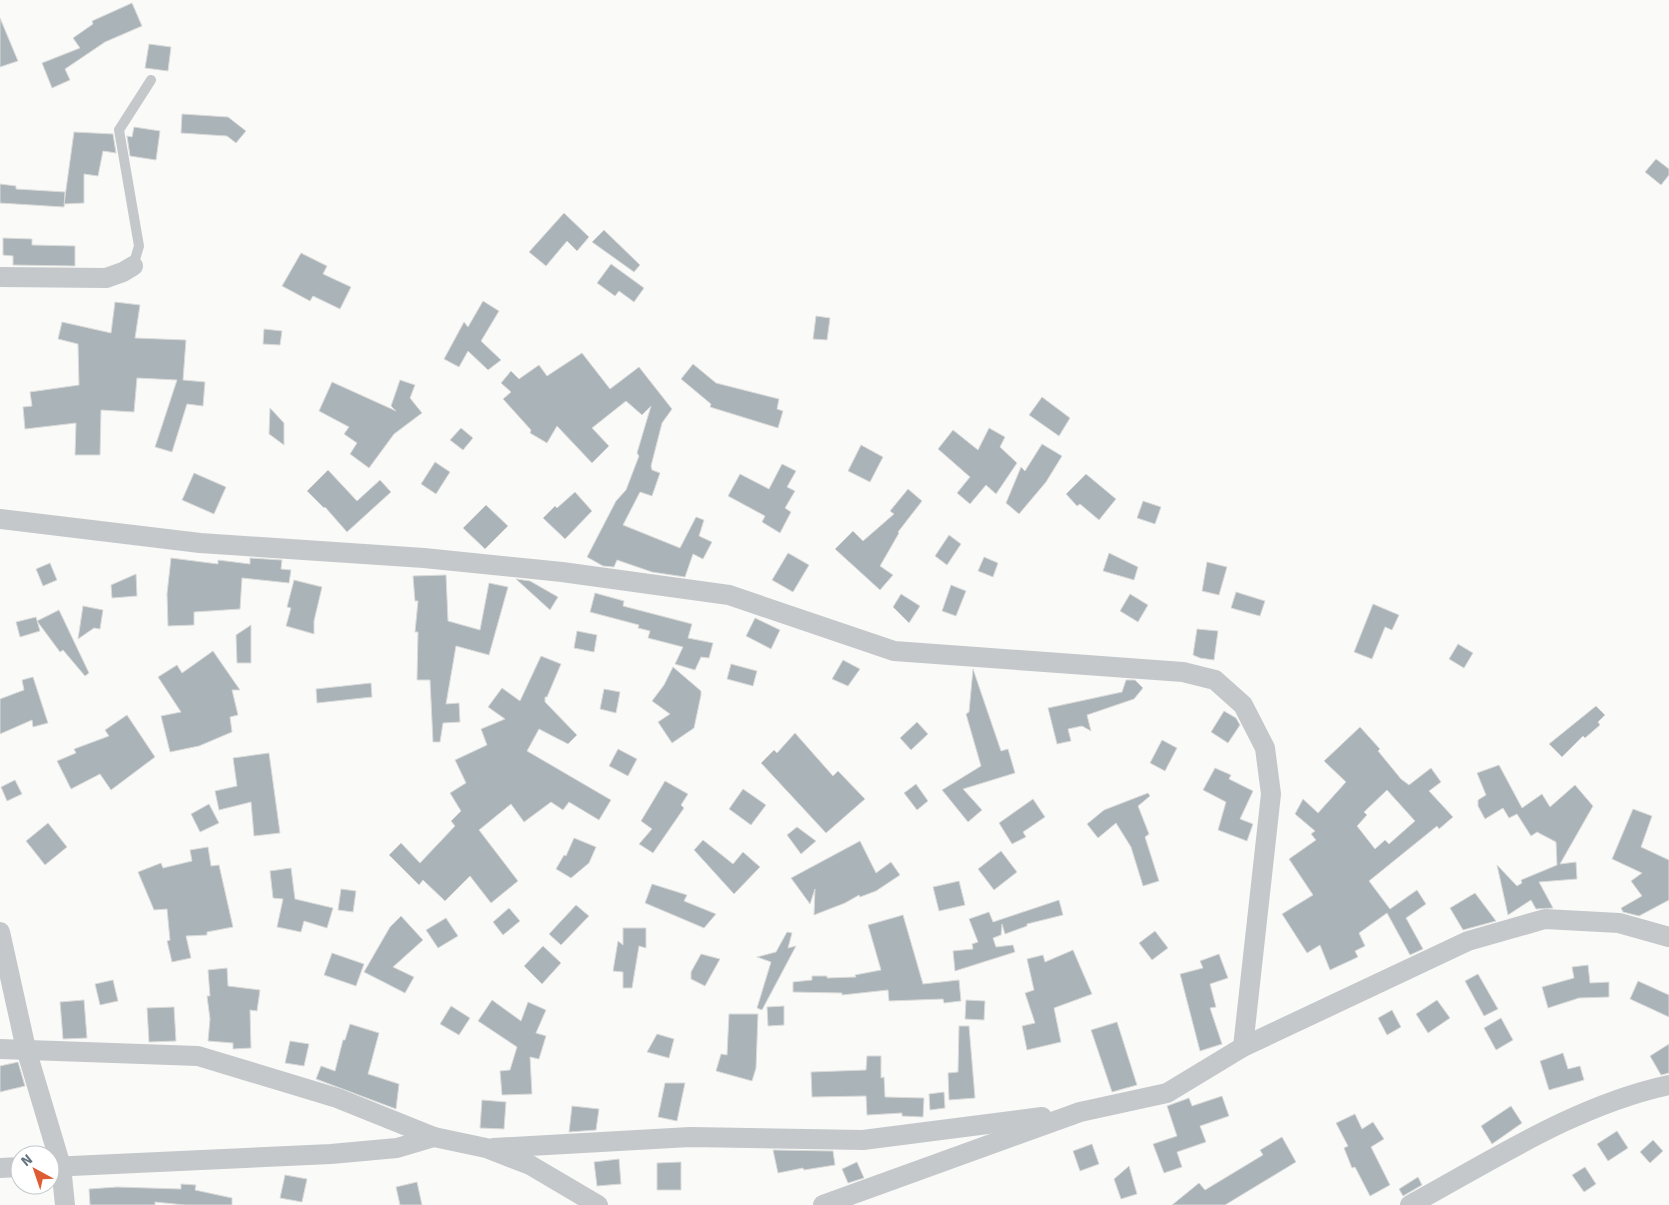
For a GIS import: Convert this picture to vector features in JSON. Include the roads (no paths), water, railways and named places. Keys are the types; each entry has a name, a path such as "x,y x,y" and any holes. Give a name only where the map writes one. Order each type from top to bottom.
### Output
{"street":[{"path":"0,277 106,278 124,272 133,266"},
{"path":"0,519 200,542 424,558 562,572 728,596 894,651 1183,672 1215,680 1243,704 1265,748 1271,794 1243,1047"},
{"path":"486,1148 690,1137 863,1140 1080,1112 1167,1093 1243,1047 1468,941 1545,918 1619,923 1669,937"},
{"path":"0,932 26,1049 51,1145"},
{"path":"0,1049 198,1056 337,1098 434,1137 486,1148 530,1165 598,1205"},
{"path":"1410,1205 1568,1120 1649,1090 1669,1085"},
{"path":"823,1205 1080,1112"},
{"path":"60,1166 331,1154 397,1148 434,1137"},
{"path":"60,1183 65,1205"}],"lane":[{"path":"133,266 139,246 118,130 150,80"}]}
